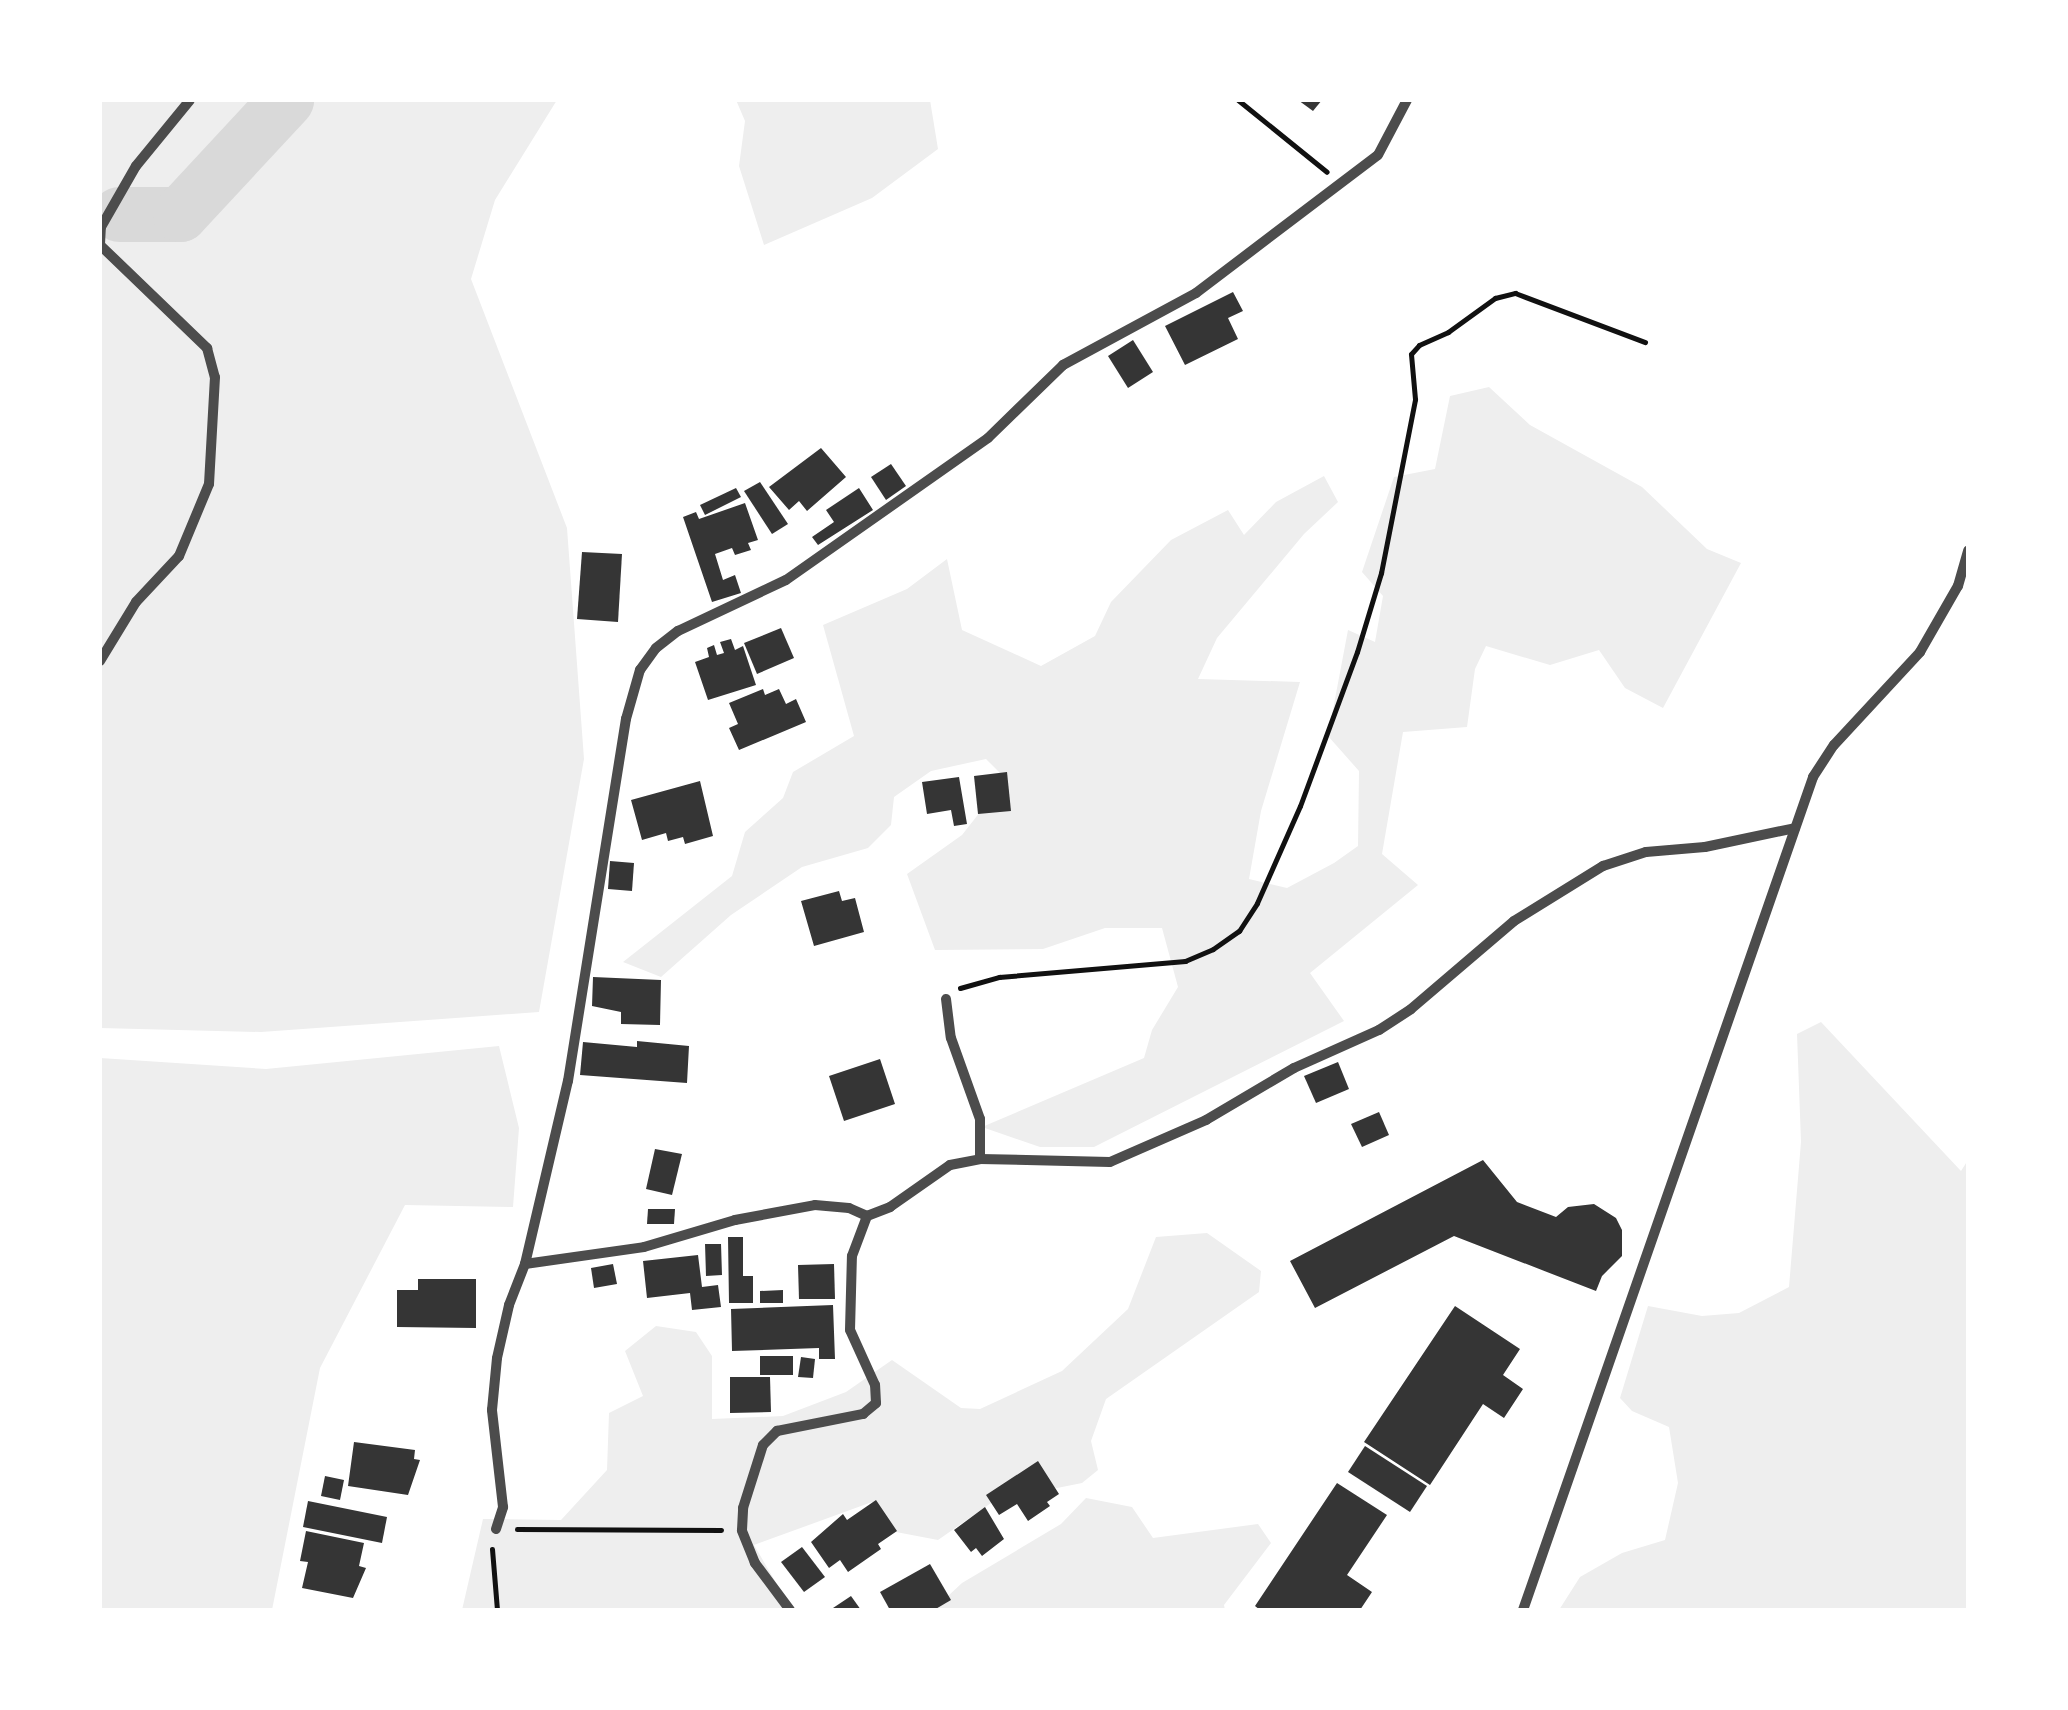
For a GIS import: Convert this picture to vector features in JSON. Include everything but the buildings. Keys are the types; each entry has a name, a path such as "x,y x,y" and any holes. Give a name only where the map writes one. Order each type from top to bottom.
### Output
{"street":[{"path":"100,660 136,602 178,556 209,484 216,377 206,348 100,244 101,227 136,166 190,100"},
{"path":"496,1529 503,1508 492,1410 496,1358 508,1305 525,1264 568,1081 626,719 640,670 656,648 678,631 786,580 920,490 988,438 1063,366 1196,293 1275,228 1378,155 1407,100"},
{"path":"1524,1610 1813,776 1834,745 1920,652 1958,586 1968,550"},
{"path":"525,1264 567,1262 644,1247 734,1220 815,1205 849,1208 868,1216 890,1207 950,1165 980,1159 1110,1162 1206,1120 1294,1068 1379,1030 1410,1009 1514,921 1603,866 1646,852 1704,846 1795,828"},
{"path":"946,1000 951,1038 980,1119 980,1159"},
{"path":"790,1610 755,1563 742,1530 742,1508 762,1445 777,1431 863,1414 876,1403 875,1385 850,1330 852,1256 868,1216"}],"path":[{"path":"1238,100 1340,184"},
{"path":"946,1000 963,986 999,977 1185,960 1213,949 1239,931 1257,902 1300,806 1357,652 1381,573 1414,399 1412,354 1420,345 1448,332 1494,298 1515,293 1584,322 1610,325 1645,342"},
{"path":"497,1610 490,1561 496,1529 742,1530"}],"shaded area":[{"path":"100,100 557,100 495,200 471,279 567,528 584,759 539,1012 261,1032 100,1028"},
{"path":"736,100 930,100 938,149 872,198 764,245 739,166 745,121"},
{"path":"1489,387 1530,425 1642,487 1707,549 1741,563 1663,708 1625,688 1599,650 1550,665 1486,646 1475,669 1467,727 1403,732 1382,854 1418,885 1310,973 1344,1021 1094,1147 1040,1147 982,1127 1144,1058 1152,1030 1178,987 1162,928 1105,928 1043,949 935,950 907,874 962,835 1006,779 986,759 931,771 894,797 891,825 868,848 802,867 731,915 661,977 623,962 732,876 745,832 783,798 793,772 854,736 823,625 907,589 947,559 962,630 1041,666 1095,636 1111,602 1171,540 1228,510 1244,535 1276,502 1324,476 1338,502 1304,534 1217,638 1198,679 1300,682 1261,811 1249,879 1287,888 1334,863 1358,846 1359,771 1328,736 1348,630 1375,642 1383,596 1362,572 1394,477 1435,469 1450,396"},
{"path":"1821,1022 1961,1171 1968,1160 1968,1610 1559,1610 1580,1577 1622,1553 1665,1540 1678,1483 1669,1427 1632,1411 1620,1398 1648,1306 1702,1316 1739,1313 1789,1287 1801,1142 1797,1034"},
{"path":"499,1046 519,1128 513,1207 405,1205 320,1368 272,1610 100,1610 100,1058 266,1069"},
{"path":"1207,1233 1261,1271 1259,1292 1106,1399 1091,1441 1098,1470 1082,1483 1057,1488 1017,1485 938,1540 896,1532 872,1502 754,1545 792,1610 462,1610 483,1519 561,1520 607,1470 609,1413 643,1396 625,1351 656,1326 696,1332 712,1356 712,1419 783,1416 846,1392 892,1360 961,1408 980,1409 1062,1371 1128,1309 1156,1237"},
{"path":"1086,1498 1132,1507 1153,1538 1258,1524 1271,1543 1224,1605 1225,1610 933,1610 962,1583 1061,1524"}],"waterway":[{"path":"119,214 180,214 286,100"}]}
